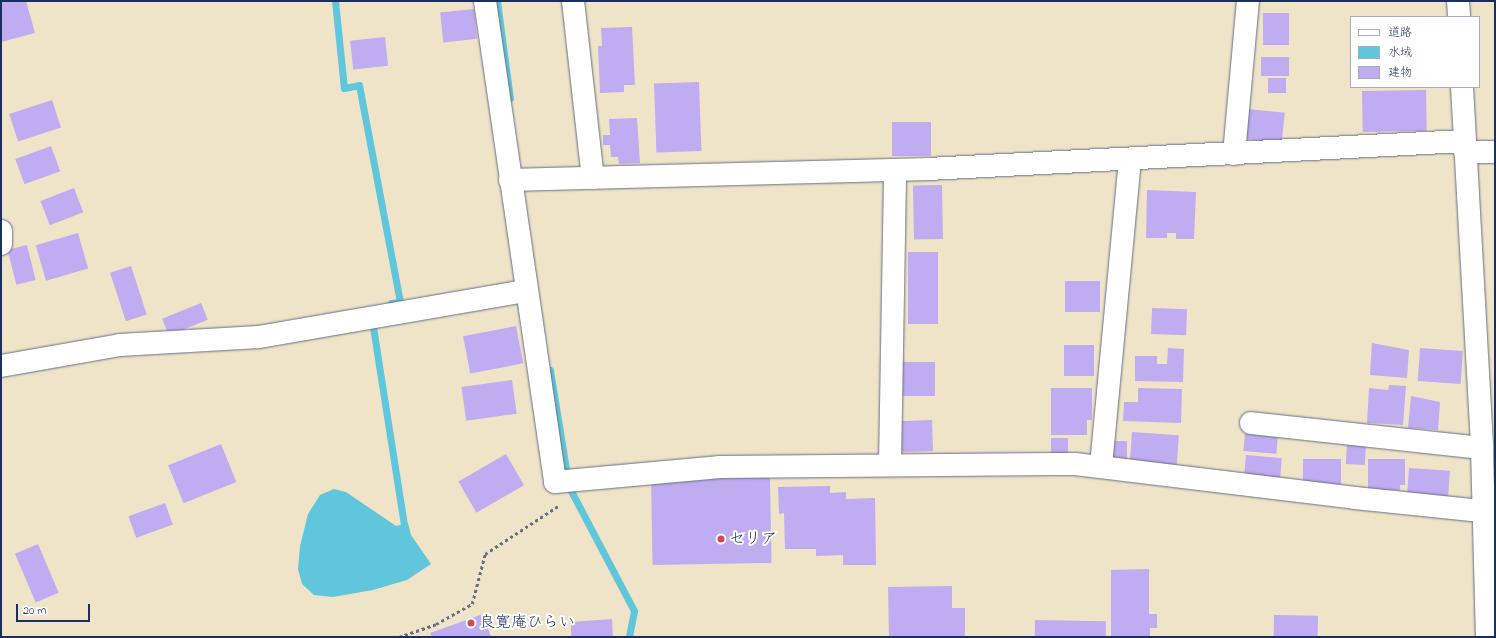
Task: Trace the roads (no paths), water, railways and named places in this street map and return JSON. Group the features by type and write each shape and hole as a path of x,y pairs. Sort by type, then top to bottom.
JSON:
{"street":[{"path":"485,1 517,180 525,291 563,482 720,467 890,464 1101,466 1295,492 1491,509"},
{"path":"573,1 593,178"},
{"path":"1234,154 1248,1"},
{"path":"1458,1 1459,16"},
{"path":"1462,88 1464,146 1482,448 1491,509 1487,637"},
{"path":"517,180 895,170 1234,154 1464,146 1495,152"},
{"path":"1101,466 1130,160"},
{"path":"890,464 895,170"},
{"path":"1,231 1,244"},
{"path":"1,366 120,345 258,337 525,291"},
{"path":"1251,423 1482,448"}],"water":[{"path":"334,489 346,492 396,526 408,523 411,535 431,564 407,580 373,590 333,597 314,595 302,584 298,569 300,546 308,514 320,495"}],"waterway":[{"path":"335,1 344,88 359,85 400,302 391,303"},
{"path":"497,1 510,98"},
{"path":"373,327 404,526 401,532"},
{"path":"550,370 569,487 634,611 629,637"},
{"path":"1493,466 1495,498"}],"place":[{"name":"セリア","path":"721,539"},
{"name":"良寛庵ひらい","path":"471,623"}]}
